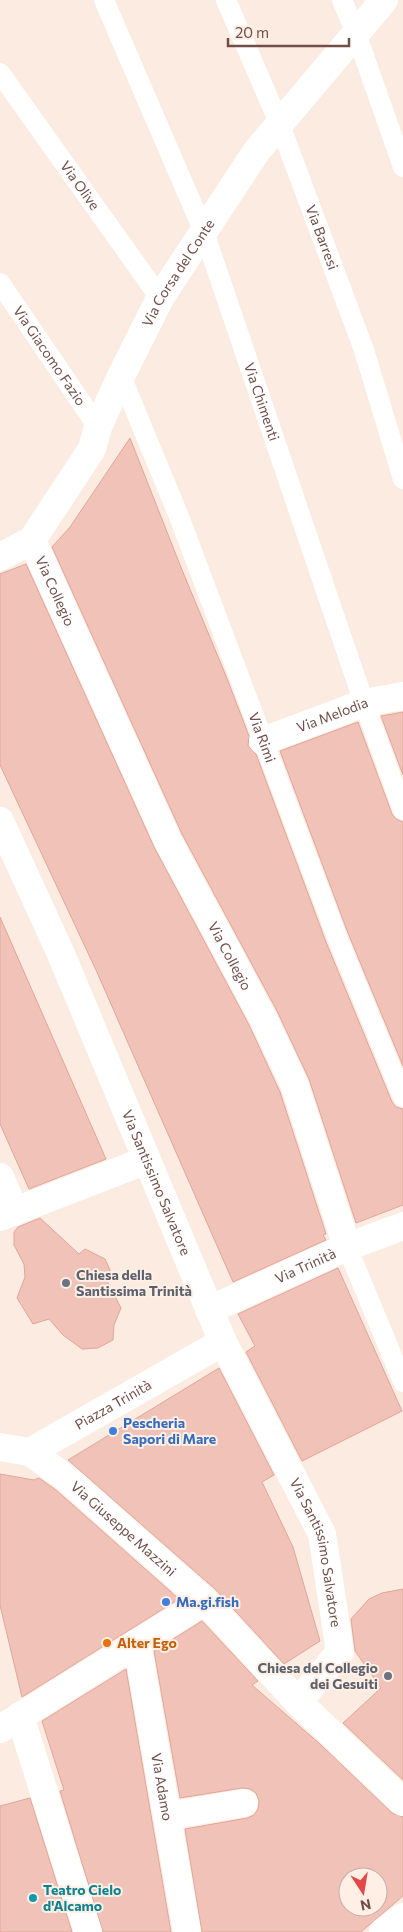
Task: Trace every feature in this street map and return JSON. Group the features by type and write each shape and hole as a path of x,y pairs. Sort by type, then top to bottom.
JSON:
{"street":[{"name":"Via Corsa del Conte","path":"0,557 32,540 92,449 98,427 160,298 256,152 384,0"},
{"name":"Via Collegio","path":"32,540 168,842 263,1018 295,1086 347,1247"},
{"name":"Via Melodia","path":"263,741 364,704 403,696"},
{"name":"Via Santissimo Salvatore","path":"0,821 60,954 223,1342 322,1534 340,1652 298,1702"},
{"path":"0,1177 7,1214 147,1160"},
{"name":"Via Trinità","path":"209,1310 347,1247 403,1226"},
{"name":"Piazza Trinità","path":"30,1452 223,1342"},
{"path":"0,1447 30,1452"},
{"name":"Via Giuseppe Mazzini","path":"30,1452 66,1478 205,1601 298,1702 403,1802"},
{"path":"88,1932 10,1722 205,1601"},
{"name":"Via Adamo","path":"137,1643 187,1932"},
{"path":"167,1816 244,1803"}],"lane":[{"name":"Via Chimenti","path":"104,0 204,232 364,704 403,810"},
{"name":"Via Barresi","path":"226,0 280,125 364,350 403,479"},
{"path":"342,0 356,33 403,167"},
{"name":"Via Olive","path":"0,73 160,298"},
{"name":"Via Giacomo Fazio","path":"0,283 98,427"},
{"name":"Via Rimi","path":"121,376 180,519 337,937 403,1097"},
{"name":"Via Collegio","path":"347,1247 403,1382"}],"building":[{"path":"130,438 226,676 249,736 248,746 256,754 326,942 392,1102 396,1107 403,1109 403,1205 356,1223 309,1079 277,1011 182,834 52,547 70,527"},
{"path":"26,564 154,847 249,1025 280,1092 326,1234 323,1235 326,1240 233,1282 96,970 0,765 0,574"},
{"path":"403,712 403,775 381,716"},
{"path":"358,722 392,814 396,819 403,822 403,1066 348,933 280,751"},
{"path":"0,917 106,1159 29,1189 0,1124"},
{"name":"Chiesa della Santissima Trinità","path":"40,1218 79,1254 85,1249 105,1259 110,1270 107,1281 121,1308 114,1325 113,1340 98,1348 82,1349 63,1335 49,1319 33,1324 17,1298 25,1277 24,1264 14,1245 14,1232 18,1227"},
{"path":"338,1268 402,1411 302,1461 246,1352 255,1346 238,1314"},
{"path":"219,1368 274,1475 262,1482 293,1547 320,1641 284,1664 215,1589 68,1460"},
{"path":"0,1474 34,1480 39,1478 56,1490 179,1599 22,1697 0,1605"},
{"name":"Chiesa del Collegio dei Gesuiti","path":"403,1589 403,1780 343,1723 381,1688 355,1651 351,1619 369,1599 382,1593"},
{"path":"202,1621 258,1681 252,1685 320,1744 392,1813 403,1817 403,1896 388,1909 388,1867 338,1867 338,1917 378,1917 361,1932 202,1932 185,1829 247,1818 254,1815 258,1809 259,1801 256,1793 250,1789 242,1788 180,1798 154,1651"},
{"path":"126,1669 171,1932 103,1932 60,1791 64,1790 42,1721"},
{"name":"Teatro Cielo d'Alcamo","path":"30,1798 72,1932 0,1932 0,1806"}],"place":[{"name":"Chiesa della Santissima Trinità","path":"66,1283"},
{"name":"Pescheria Sapori di Mare","path":"113,1431"},
{"name":"Ma.gi.fish","path":"166,1602"},
{"name":"Alter Ego","path":"107,1643"},
{"name":"Chiesa del Collegio dei Gesuiti","path":"388,1676"},
{"name":"Teatro Cielo d'Alcamo","path":"33,1898"}]}
